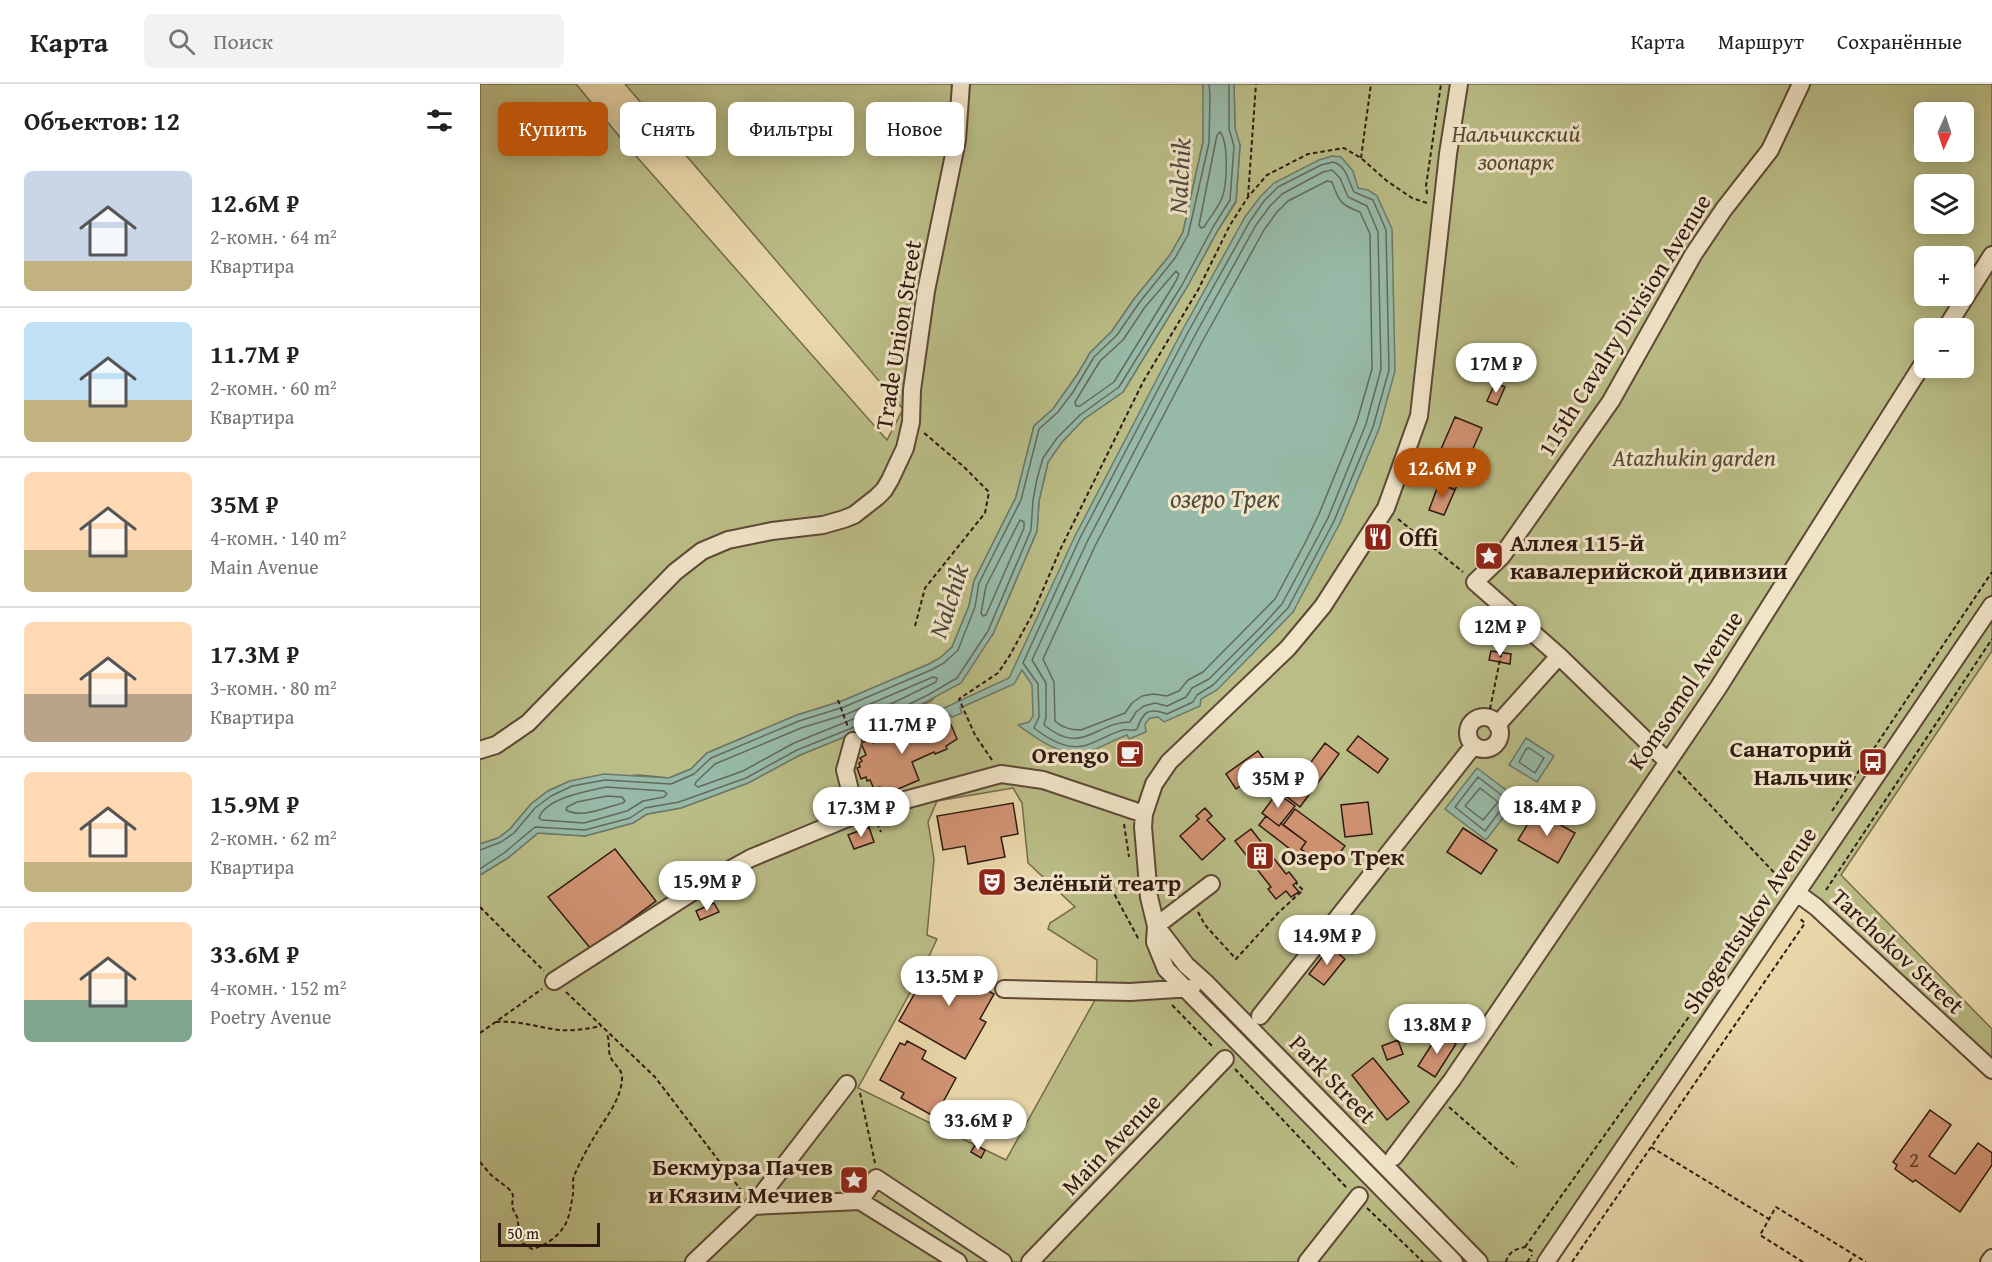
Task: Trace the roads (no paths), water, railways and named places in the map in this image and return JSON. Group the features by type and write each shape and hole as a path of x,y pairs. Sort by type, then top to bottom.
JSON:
{"street":[{"name":"Trade Union Street","path":"480,750 496,745 528,723 675,572 702,551 728,540 772,531 823,525 844,519 862,509 884,490 905,448 911,422 912,390 926,291 957,140 961,84"},
{"name":"Park Street","path":"1454,1262 1166,969 1151,933 1144,846 1144,814 1154,783 1169,762 1288,648 1323,606 1386,508 1419,416 1448,154 1459,84"},
{"name":"115th Cavalry Division Avenue","path":"1559,656 1475,582 1502,556 1611,401 1693,255 1724,209 1770,150 1801,84"},
{"path":"1952,318 1992,255"},
{"name":"Komsomol Avenue","path":"1394,1157 1438,1098 1718,688 1914,378"},
{"name":"Shogentsukov Avenue","path":"1539,1256 1791,888 1992,605"},
{"path":"1493,721 1559,656 1667,761"},
{"path":"1480,717 1493,721 1499,735 1494,745 1484,748 1474,745 1468,737 1469,727 1480,717"},
{"path":"853,741 845,770 856,814"},
{"path":"1260,1016 1474,745"},
{"path":"554,981 711,880 751,858 872,808 1000,774 1042,780 1144,814"},
{"path":"1151,933 1211,884"},
{"name":"Tarchokov Street","path":"1791,888 1816,907 1992,1070"},
{"name":"Park Street","path":"1151,933 1208,984 1479,1262"},
{"path":"1004,989 1130,992 1185,989 1208,984"},
{"name":"Main Avenue","path":"1030,1262 1225,1059"},
{"path":"694,1262 753,1206 847,1084"},
{"path":"860,1201 876,1178 1003,1262"},
{"path":"1307,1262 1358,1197"},
{"path":"753,1206 860,1201 958,1262"},
{"path":"1989,1262 1992,1258"}],"water":[{"name":"озеро Трек","path":"1203,84 1234,84 1235,128 1240,145 1236,201 1123,392 1084,419 1062,442 1048,462 1039,501 1037,531 993,634 961,683 920,705 926,710 931,708 940,710 1009,678 1075,536 1182,331 1245,217 1274,183 1319,160 1332,156 1341,157 1353,171 1358,188 1368,190 1377,196 1392,229 1395,371 1379,429 1340,523 1293,612 1217,690 1201,699 1200,706 1164,722 1158,717 1150,718 1145,724 1146,732 1129,739 1127,735 1087,752 1078,753 1059,750 1033,736 1018,725 1029,722 1033,716 1032,685 1022,670 1014,684 960,708 962,713 952,717 933,715 917,706 800,755 748,783 681,808 647,814 633,823 585,836 538,833 508,858 480,875 480,844 498,838 510,829 531,804 548,791 570,781 604,774 669,778 691,769 707,753 797,715 842,701 929,664 952,647 969,606 974,581 1016,497 1034,426 1053,409 1090,353 1112,331 1134,299 1170,255 1183,232 1203,142"},
{"path":"1526,738 1554,756 1537,782 1509,765"},
{"path":"1477,768 1518,799 1486,840 1445,809"}],"place":[{"name":"Offi","path":"1378,537"},
{"name":"Аллея 115-й кавалерийской дивизии","path":"1489,556"},
{"name":"Orengo","path":"1130,754"},
{"name":"Санаторий Нальчик","path":"1873,762"},
{"name":"Озеро Трек","path":"1260,856"},
{"name":"Зелёный театр","path":"992,882"},
{"name":"Бекмурза Пачев и Кязим Мечиев","path":"854,1180"}],"park label":[{"name":"Нальчикский зоопарк","path":"1516,147"},
{"name":"Atazhukin garden","path":"1694,457"}],"water label":[{"name":"Nalchik","path":"1179,176"},
{"name":"Nalchik","path":"948,601"}]}
